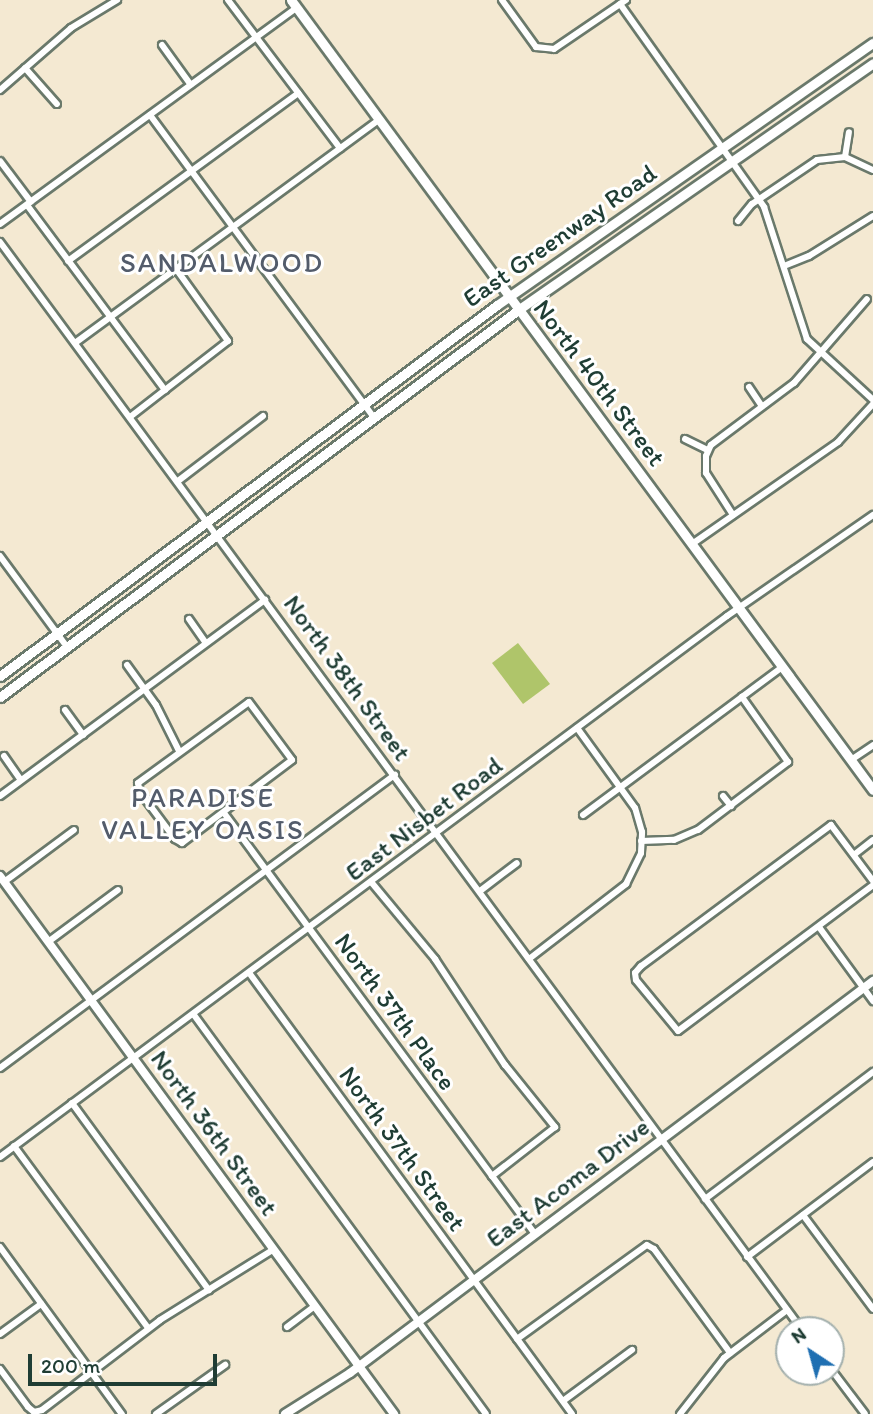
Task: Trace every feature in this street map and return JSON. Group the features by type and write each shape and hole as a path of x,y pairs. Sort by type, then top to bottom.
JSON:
{"main road":[{"name":"North 40th Street","path":"294,4 873,790"},
{"name":"East Greenway Road","path":"0,676 509,297 873,43"},
{"name":"East Greenway Road","path":"0,697 518,310 873,63"},
{"path":"808,88 818,102"},
{"path":"276,470 286,484"}],"street":[{"path":"0,89 71,28 117,0"},
{"path":"228,0 340,148"},
{"path":"502,0 536,47 554,49 623,2 759,199 770,219 807,340 873,402 838,442 692,544"},
{"path":"0,224 257,37 294,4"},
{"path":"162,45 191,85"},
{"path":"25,68 57,104"},
{"path":"68,261 298,93"},
{"path":"150,115 374,418"},
{"path":"75,343 379,120"},
{"path":"845,157 849,132"},
{"path":"738,221 759,199 817,160 845,157 873,170"},
{"path":"0,161 68,261 165,390"},
{"path":"784,266 808,256 873,216"},
{"name":"North 38th Street","path":"0,242 662,1138"},
{"path":"130,417 228,341 176,269"},
{"path":"733,515 709,480 705,464 708,450 720,435 794,383 867,299"},
{"path":"749,387 762,406"},
{"path":"178,481 263,416"},
{"path":"685,439 708,450"},
{"name":"East Nisbet Road","path":"0,1157 250,974 739,608 873,515"},
{"path":"0,556 67,647"},
{"path":"0,796 265,600"},
{"path":"189,619 206,643"},
{"path":"127,665 144,689 179,751"},
{"path":"583,816 782,667"},
{"path":"641,841 674,840 685,836 788,762 742,697"},
{"path":"249,702 292,760 182,843 175,839 139,792 138,783 179,751 249,702"},
{"path":"65,710 83,735"},
{"path":"529,959 626,884 641,853 639,819 622,787 578,728"},
{"path":"851,760 873,745"},
{"path":"4,756 21,780"},
{"path":"0,1068 395,775"},
{"path":"723,796 730,806"},
{"name":"North 37th Place","path":"224,813 535,1234"},
{"path":"831,825 855,854 873,883 819,927 678,1031 644,991 635,973 831,825"},
{"path":"2,879 74,830"},
{"path":"855,854 873,840"},
{"path":"480,891 517,863"},
{"name":"North 36th Street","path":"2,879 394,1414"},
{"path":"372,883 427,949 505,1065 555,1127 492,1175"},
{"path":"48,942 118,890"},
{"path":"582,906 589,914"},
{"path":"819,927 873,1001"},
{"name":"North 37th Street","path":"250,974 572,1414"},
{"name":"East Acoma Drive","path":"285,1414 359,1366 873,981"},
{"path":"194,1015 486,1414"},
{"path":"705,1199 873,1072"},
{"path":"72,1103 209,1290"},
{"path":"662,1138 792,1316"},
{"path":"14,1146 148,1328"},
{"path":"747,1256 873,1162"},
{"path":"803,1215 873,1309"},
{"path":"517,1339 647,1245 654,1249 730,1353"},
{"path":"0,1247 122,1414"},
{"path":"0,1369 34,1412 41,1410 148,1328 274,1249"},
{"path":"0,1334 41,1304"},
{"path":"287,1327 315,1306"},
{"path":"680,1414 713,1369 787,1310"},
{"path":"563,1401 632,1350"},
{"path":"156,1414 225,1365"},
{"path":"844,1386 865,1414"}],"green space":[{"path":"518,643 550,684 523,704 492,663"}],"district":[{"name":"SANDALWOOD","path":"222,262"},
{"name":"PARADISE VALLEY OASIS","path":"203,813"}]}
